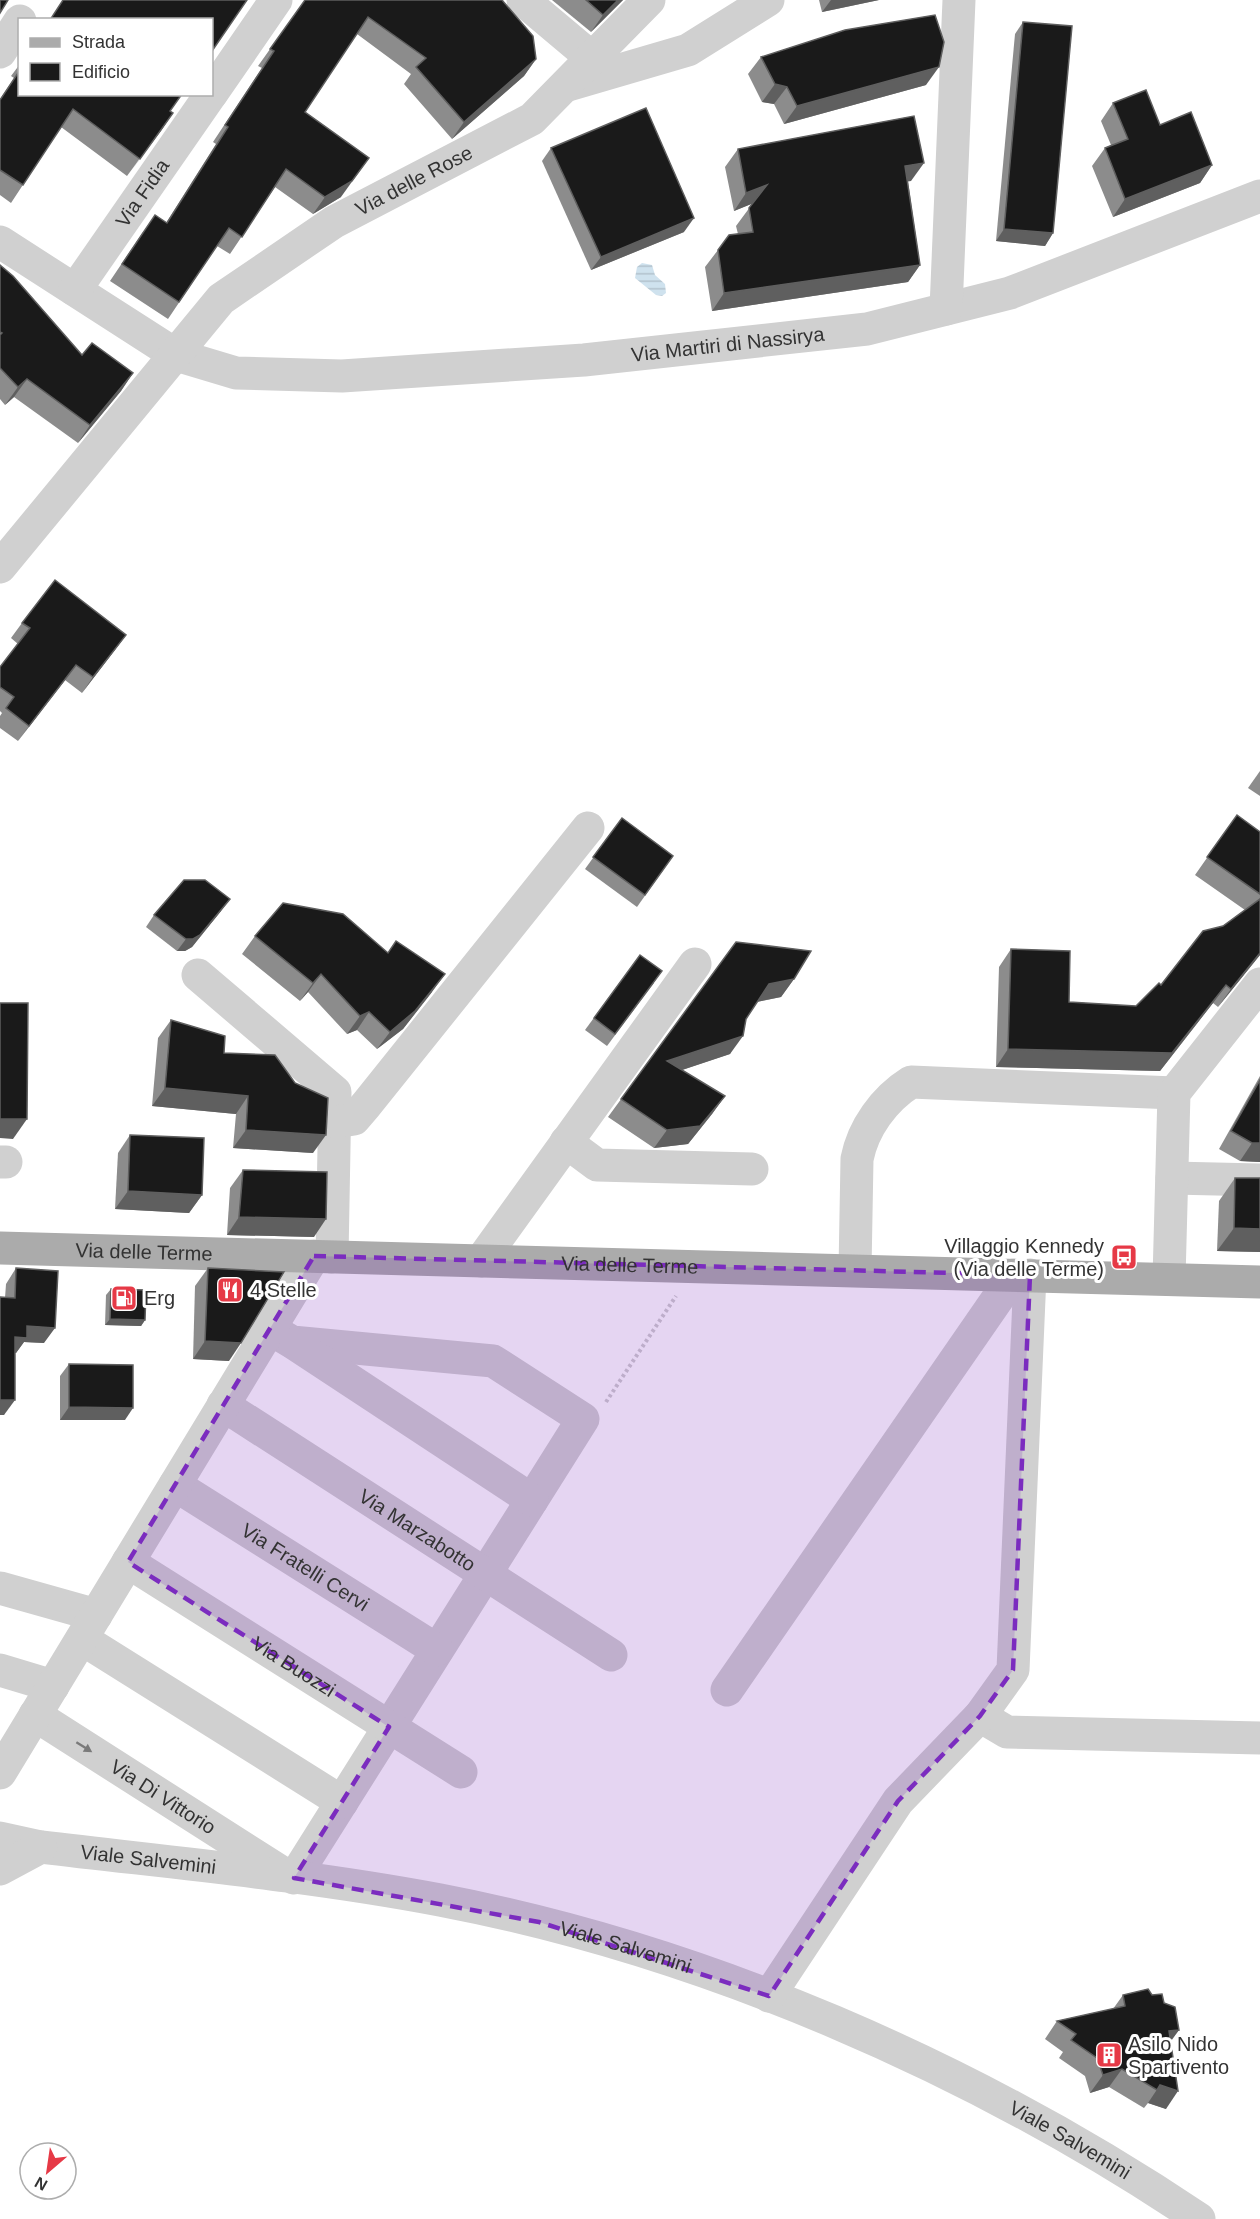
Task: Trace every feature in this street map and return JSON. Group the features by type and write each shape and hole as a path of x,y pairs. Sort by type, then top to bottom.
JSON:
{"main road":[{"name":"Via delle Terme","path":"0,1248 1260,1282"}],"street":[{"path":"21,18 33,0"},
{"name":"Via Fidia","path":"213,91 276,0"},
{"path":"523,0 592,58"},
{"name":"Via delle Rose","path":"0,567 221,299 334,222 532,119 649,0"},
{"path":"563,87 688,50 768,0"},
{"path":"946,309 959,0"},
{"path":"0,52 18,23"},
{"name":"Via Fidia","path":"75,290 210,96"},
{"name":"Via Martiri di Nassirya","path":"0,242 176,354 236,373 353,375 660,353 867,329 1010,293 1260,196"},
{"path":"335,1122 354,1119 588,828"},
{"path":"481,1261 695,964"},
{"path":"3,1761 35,1716 223,1405 281,1335 323,1256 335,1122 335,1092 198,975"},
{"path":"1169,1279 1174,1093 1260,984"},
{"path":"855,1270 857,1159 860,1142 870,1123 897,1090 911,1082 1174,1093"},
{"path":"566,1142 597,1165 752,1169"},
{"path":"1172,1178 1260,1180"},
{"path":"727,1690 1022,1275"},
{"path":"769,1996 898,1801 980,1716 1013,1670 1022,1275"},
{"path":"281,1335 492,1362 583,1419 342,1802 292,1877"},
{"path":"281,1335 532,1500"},
{"name":"Via Marzabotto","path":"223,1405 611,1655"},
{"name":"Via Fratelli Cervi","path":"175,1485 437,1650"},
{"name":"Via Buozzi","path":"128,1563 461,1772"},
{"path":"0,1588 89,1627 342,1802"},
{"path":"0,1671 53,1686"},
{"name":"Via Di Vittorio","path":"35,1716 292,1877"},
{"path":"980,1716 1007,1732 1260,1738"},
{"name":"Viale Salvemini","path":"0,1838 41,1847 292,1877 439,1900 539,1922 644,1953 769,1996 943,2070 1060,2131 1199,2219"},
{"path":"0,1869 41,1847"}],"path":[{"path":"583,1419 599,1414 696,1266"}],"highlighted area":[{"path":"314,1256 1030,1275 1013,1670 980,1716 898,1801 769,1996 539,1922 294,1878 389,1727 128,1562"}],"water":[{"path":"642,263 652,265 655,275 665,284 666,293 662,296 656,295 635,278 637,267"}],"building":[{"path":"0,0 8,0 0,13"},
{"path":"63,0 247,0 213,50 213,18 51,18"},
{"path":"305,0 502,0 533,36 536,59 464,122 416,67 426,58 368,17 305,112 369,158 352,181 325,197 286,169 242,237 229,228 179,302 122,264 155,215 167,223 228,127 225,125 274,51 270,49"},
{"path":"586,0 618,0 603,15"},
{"path":"935,15 944,42 939,67 797,106 787,87 775,84 761,57 845,30"},
{"path":"1023,22 1072,26 1053,233 1004,229"},
{"path":"18,73 18,96 181,96 170,111 173,113 140,159 73,109 23,185 0,170 0,100"},
{"path":"1146,90 1160,125 1191,112 1212,165 1125,199 1105,148 1128,139 1113,103"},
{"path":"646,108 694,218 601,257 551,148"},
{"path":"914,116 924,163 905,166 920,265 724,293 718,250 729,235 753,232 749,208 767,185 746,193 738,149"},
{"path":"0,265 13,276 82,355 92,343 133,373 90,425 27,379 18,387 0,368 0,335 2,333 0,332"},
{"path":"55,580 126,635 93,677 76,665 29,726 6,708 14,697 0,687 0,667 30,628 22,623"},
{"path":"1237,815 1260,832 1260,894 1207,857"},
{"path":"622,818 673,856 645,895 593,857"},
{"path":"184,880 205,880 230,899 200,935 193,939 186,939 154,915"},
{"path":"1260,899 1260,953 1231,989 1226,985 1172,1053 1008,1049 1011,949 1070,951 1069,1002 1136,1006 1159,983 1161,985 1203,931 1223,926"},
{"path":"283,903 343,914 388,953 396,941 445,974 415,1011 390,1032 369,1012 360,1016 321,974 313,983 255,936"},
{"path":"736,942 811,951 794,979 769,984 746,1019 743,1036 667,1061 725,1096 700,1126 667,1130 621,1099"},
{"path":"640,955 662,971 615,1034 594,1018"},
{"path":"0,1003 28,1003 27,1119 0,1119"},
{"path":"171,1020 225,1036 224,1053 275,1055 295,1083 328,1098 326,1135 246,1130 248,1096 165,1088"},
{"path":"1260,1080 1260,1143 1252,1143 1231,1131"},
{"path":"130,1135 204,1138 202,1195 128,1191"},
{"path":"243,1170 327,1172 326,1219 239,1217"},
{"path":"1235,1178 1260,1178 1260,1229 1234,1228"},
{"path":"16,1268 58,1271 55,1328 27,1326 27,1338 15,1337 15,1400 0,1400 0,1297 15,1298"},
{"path":"208,1268 284,1272 241,1343 205,1341"},
{"path":"111,1289 146,1290 145,1320 110,1319"},
{"path":"69,1364 133,1365 133,1408 69,1407"},
{"name":"Asilo Nido Spartivento","path":"1148,1989 1152,1995 1162,1994 1164,2003 1175,2007 1179,2030 1169,2031 1178,2091 1160,2085 1157,2090 1122,2069 1103,2075 1097,2058 1071,2040 1076,2034 1057,2021 1125,2006 1123,1995"}],"place":[{"name":"Villaggio Kennedy (Via delle Terme)","path":"1124,1257"},
{"name":"4 Stelle","path":"230,1290"},
{"name":"Erg","path":"124,1298"},
{"name":"Asilo Nido Spartivento","path":"1109,2055"}]}
